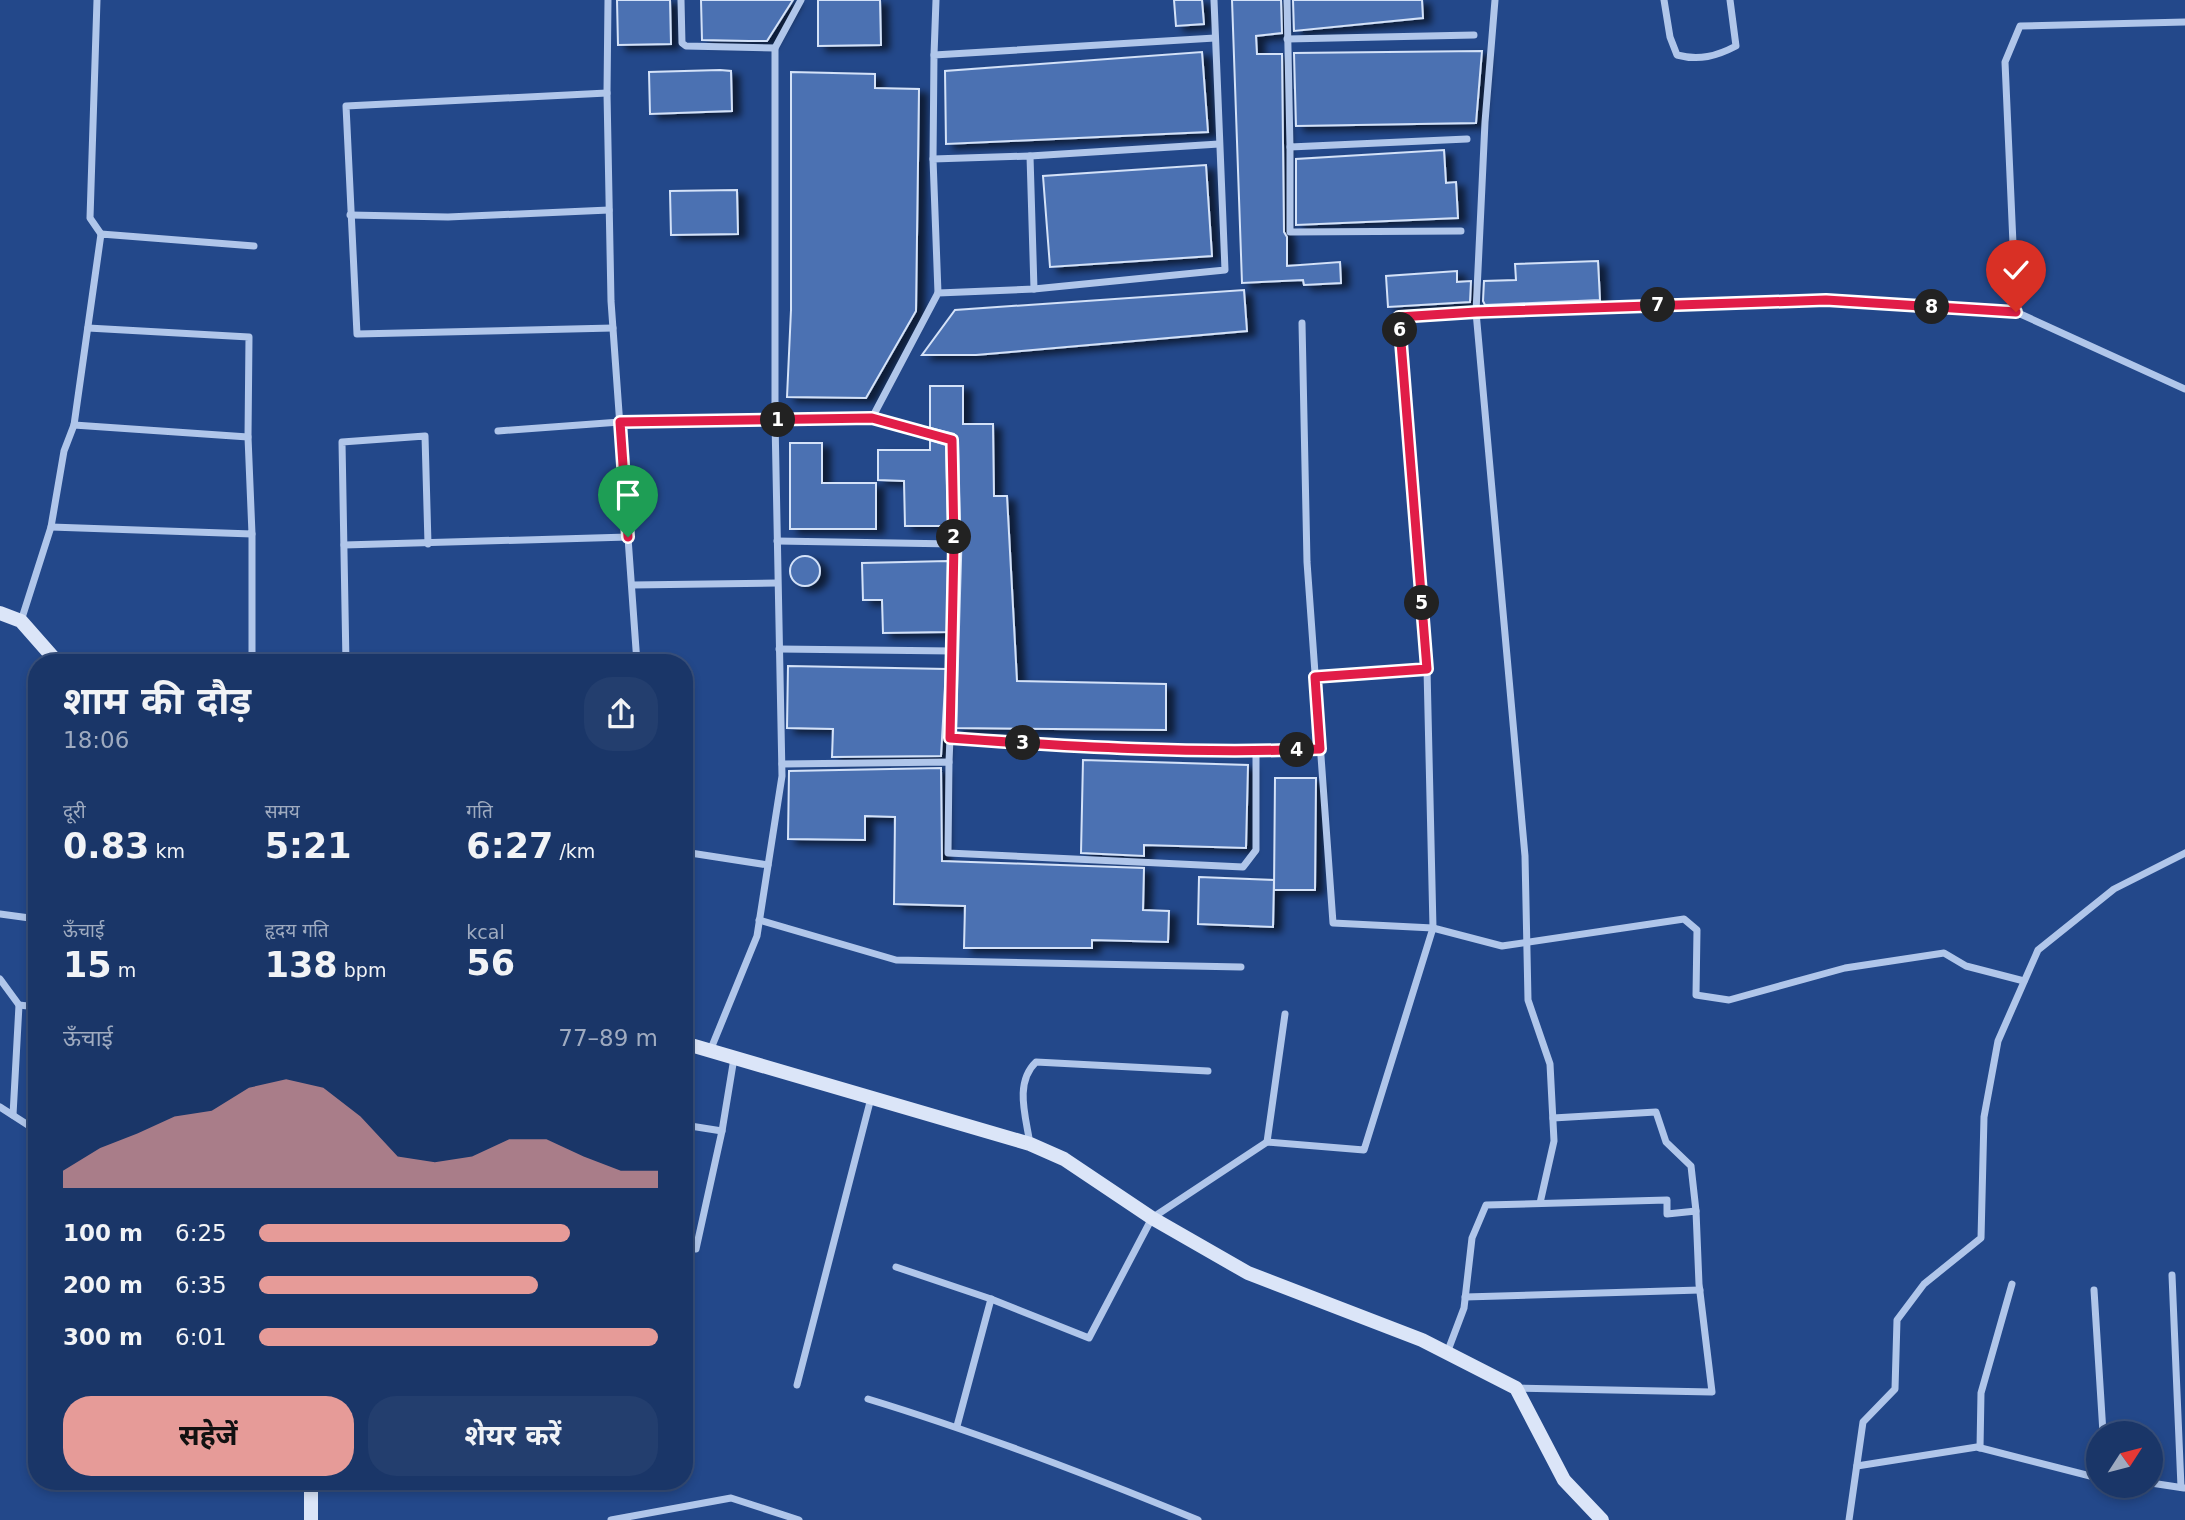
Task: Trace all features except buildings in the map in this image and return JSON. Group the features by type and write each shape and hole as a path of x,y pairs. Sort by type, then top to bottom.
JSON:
{"street":[{"path":"21,621 51,527 64,451 74,425 101,234 90,218 97,0"},
{"path":"608,0 607,93 613,328 636,654"},
{"path":"681,0 682,44 775,48"},
{"path":"710,1051 757,936 782,775 775,420 775,48 801,0"},
{"path":"872,418 938,293 933,159 936,0"},
{"path":"938,293 1034,289 1225,270 1214,0"},
{"path":"1287,0 1290,232 1461,231"},
{"path":"1495,0 1485,122 1476,312 1525,856 1528,1000 1550,1064 1554,1141 1540,1203"},
{"path":"1664,0 1670,37 1677,55 1686,58 1716,57 1736,46 1730,0"},
{"path":"2016,312 2005,62 2020,26 2185,22"},
{"path":"1287,39 1474,35"},
{"path":"934,55 1215,38"},
{"path":"607,93 346,106 357,334 613,328"},
{"path":"1290,147 1467,139"},
{"path":"933,159 1219,144"},
{"path":"1030,156 1034,289"},
{"path":"350,215 448,217 609,210"},
{"path":"101,234 254,246"},
{"path":"896,1267 990,1299 1089,1338 1152,1218 1267,1142 1364,1150 1433,928 1427,669 1399,317 1826,300 2016,312 2185,390"},
{"path":"1302,323 1307,562 1333,923 1433,928 1502,946 1684,919 1697,930 1696,995 1729,1000 1845,968 1944,953 1966,966 2025,981"},
{"path":"88,328 249,337 252,652"},
{"path":"498,431 620,422 872,418 952,440 953,651 948,853 1243,867 1256,849 1256,751"},
{"path":"74,425 248,437"},
{"path":"346,654 342,442 425,436 428,544"},
{"path":"51,527 252,534"},
{"path":"344,545 628,537"},
{"path":"777,541 954,544"},
{"path":"632,585 777,583"},
{"path":"0,613 21,621 50,654"},
{"path":"779,649 953,651"},
{"path":"1315,677 1427,669"},
{"path":"950,738 1056,745 1256,751 1320,749"},
{"path":"782,764 949,762"},
{"path":"693,853 768,865"},
{"path":"1849,1520 1863,1422 1895,1389 1896,1320 1924,1284 1981,1238 1984,1117 1998,1041 2038,950 2114,889 2185,853"},
{"path":"0,914 28,918"},
{"path":"759,920 896,960 1241,967"},
{"path":"0,979 19,1005 13,1115"},
{"path":"19,1005 28,1006"},
{"path":"1267,1142 1285,1014"},
{"path":"693,1046 1030,1144 1064,1159 1152,1218 1248,1273 1422,1340 1516,1388 1712,1392 1700,1290 1691,1166 1666,1142 1656,1112 1553,1118"},
{"path":"693,1249 696,1249 722,1131 734,1058"},
{"path":"1030,1144 1022,1086 1028,1069 1036,1062 1208,1070"},
{"path":"797,1385 870,1098"},
{"path":"0,1107 28,1125"},
{"path":"693,1126 722,1131"},
{"path":"1447,1353 1464,1308 1472,1238 1486,1205 1667,1200 1667,1214 1696,1211"},
{"path":"2163,1485 2183,1488 2172,1275"},
{"path":"1980,1448 1981,1393 2012,1284"},
{"path":"1465,1297 1700,1290"},
{"path":"2094,1290 2102,1421"},
{"path":"957,1426 990,1299"},
{"path":"1516,1388 1564,1480 1602,1520"},
{"path":"868,1399 957,1426 1074,1469 1198,1520"},
{"path":"1857,1466 1980,1448 2086,1475"},
{"path":"311,1490 311,1520"},
{"path":"611,1520 731,1498 799,1520"}],"route":[{"path":"628,537 620,422 872,418 952,440 954,544 950,738 1056,745 1256,751 1320,749 1315,677 1427,669 1399,317 1826,300 2016,312"}]}
